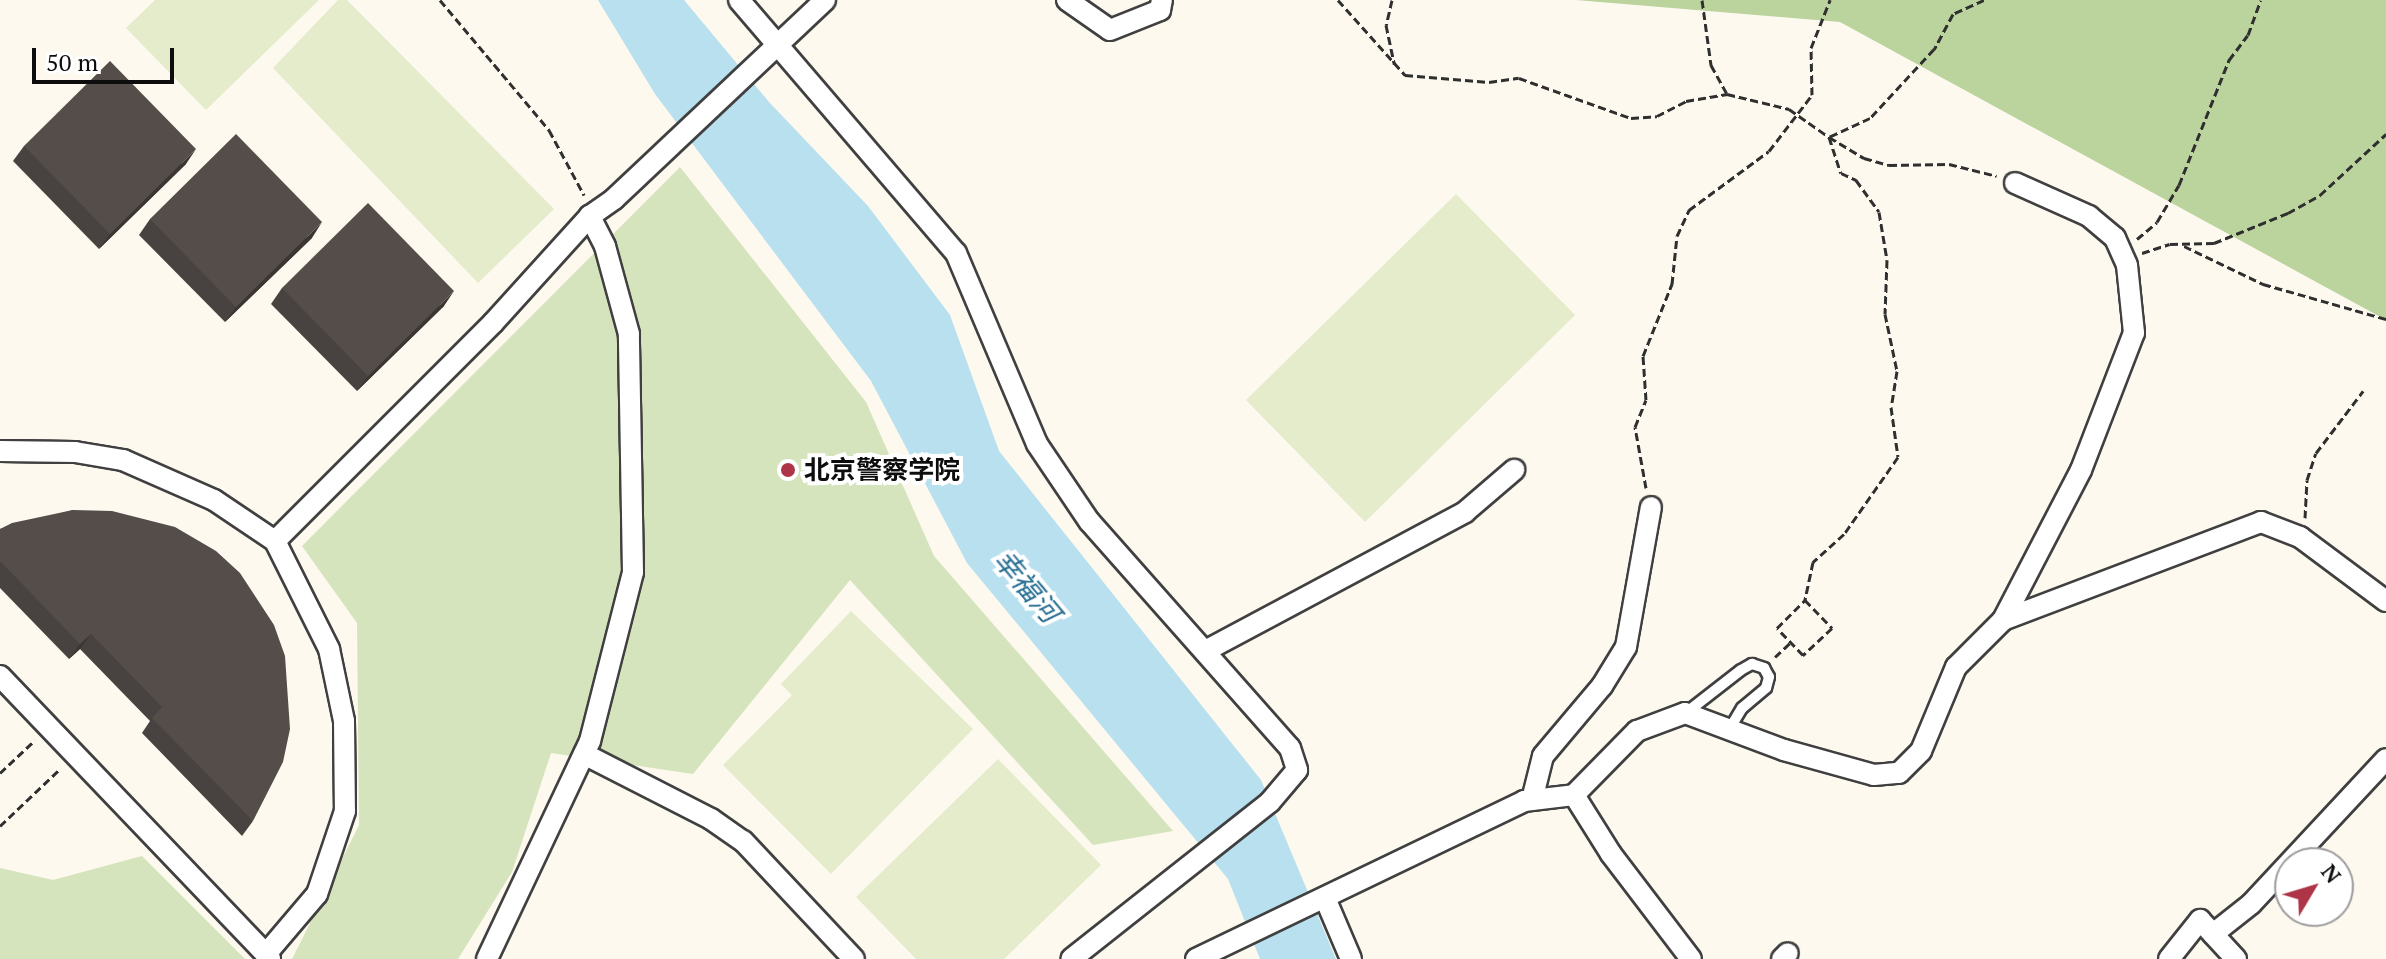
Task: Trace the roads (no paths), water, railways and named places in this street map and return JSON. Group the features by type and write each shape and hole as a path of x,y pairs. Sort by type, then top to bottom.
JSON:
{"street":[{"path":"739,0 956,253 1037,444 1089,521 1290,748 1297,770 1270,802 1071,959"},
{"path":"275,541 493,323 590,216 667,151 825,0"},
{"path":"1067,0 1110,30 1160,10 1162,0"},
{"path":"1196,959 1532,800 1574,795 1637,731 1685,713 1784,750 1874,775 1899,773 1921,751 1956,667 2003,620 2081,470 2116,390 2134,333 2123,256 2115,238 2089,216 2015,183"},
{"path":"487,959 584,754 633,572 634,433 629,334 605,246 590,216"},
{"path":"0,451 75,452 123,460 214,500 275,541 329,649 344,721 345,811 317,894 268,957 0,676"},
{"path":"1205,651 1465,512 1514,470"},
{"path":"1532,800 1543,756 1602,686 1626,647 1651,507"},
{"path":"2003,620 2261,522 2300,537 2386,601"},
{"path":"584,754 711,819 743,841 854,959"},
{"path":"2213,934 2251,904 2386,759"},
{"path":"1574,795 1611,854 1691,959"},
{"path":"1322,900 1351,959"},
{"path":"2169,959 2200,920 2236,959"}],"lane":[{"path":"1685,713 1741,670 1752,664 1764,668 1769,677 1766,688 1742,708 1730,728"}],"water":[{"name":"幸福河","path":"598,0 684,0 769,102 868,206 950,315 999,451 1261,780 1336,959 1260,959 1228,879 967,563 871,381 655,94"}],"place":[{"name":"北京警察学院","path":"788,470"}]}
